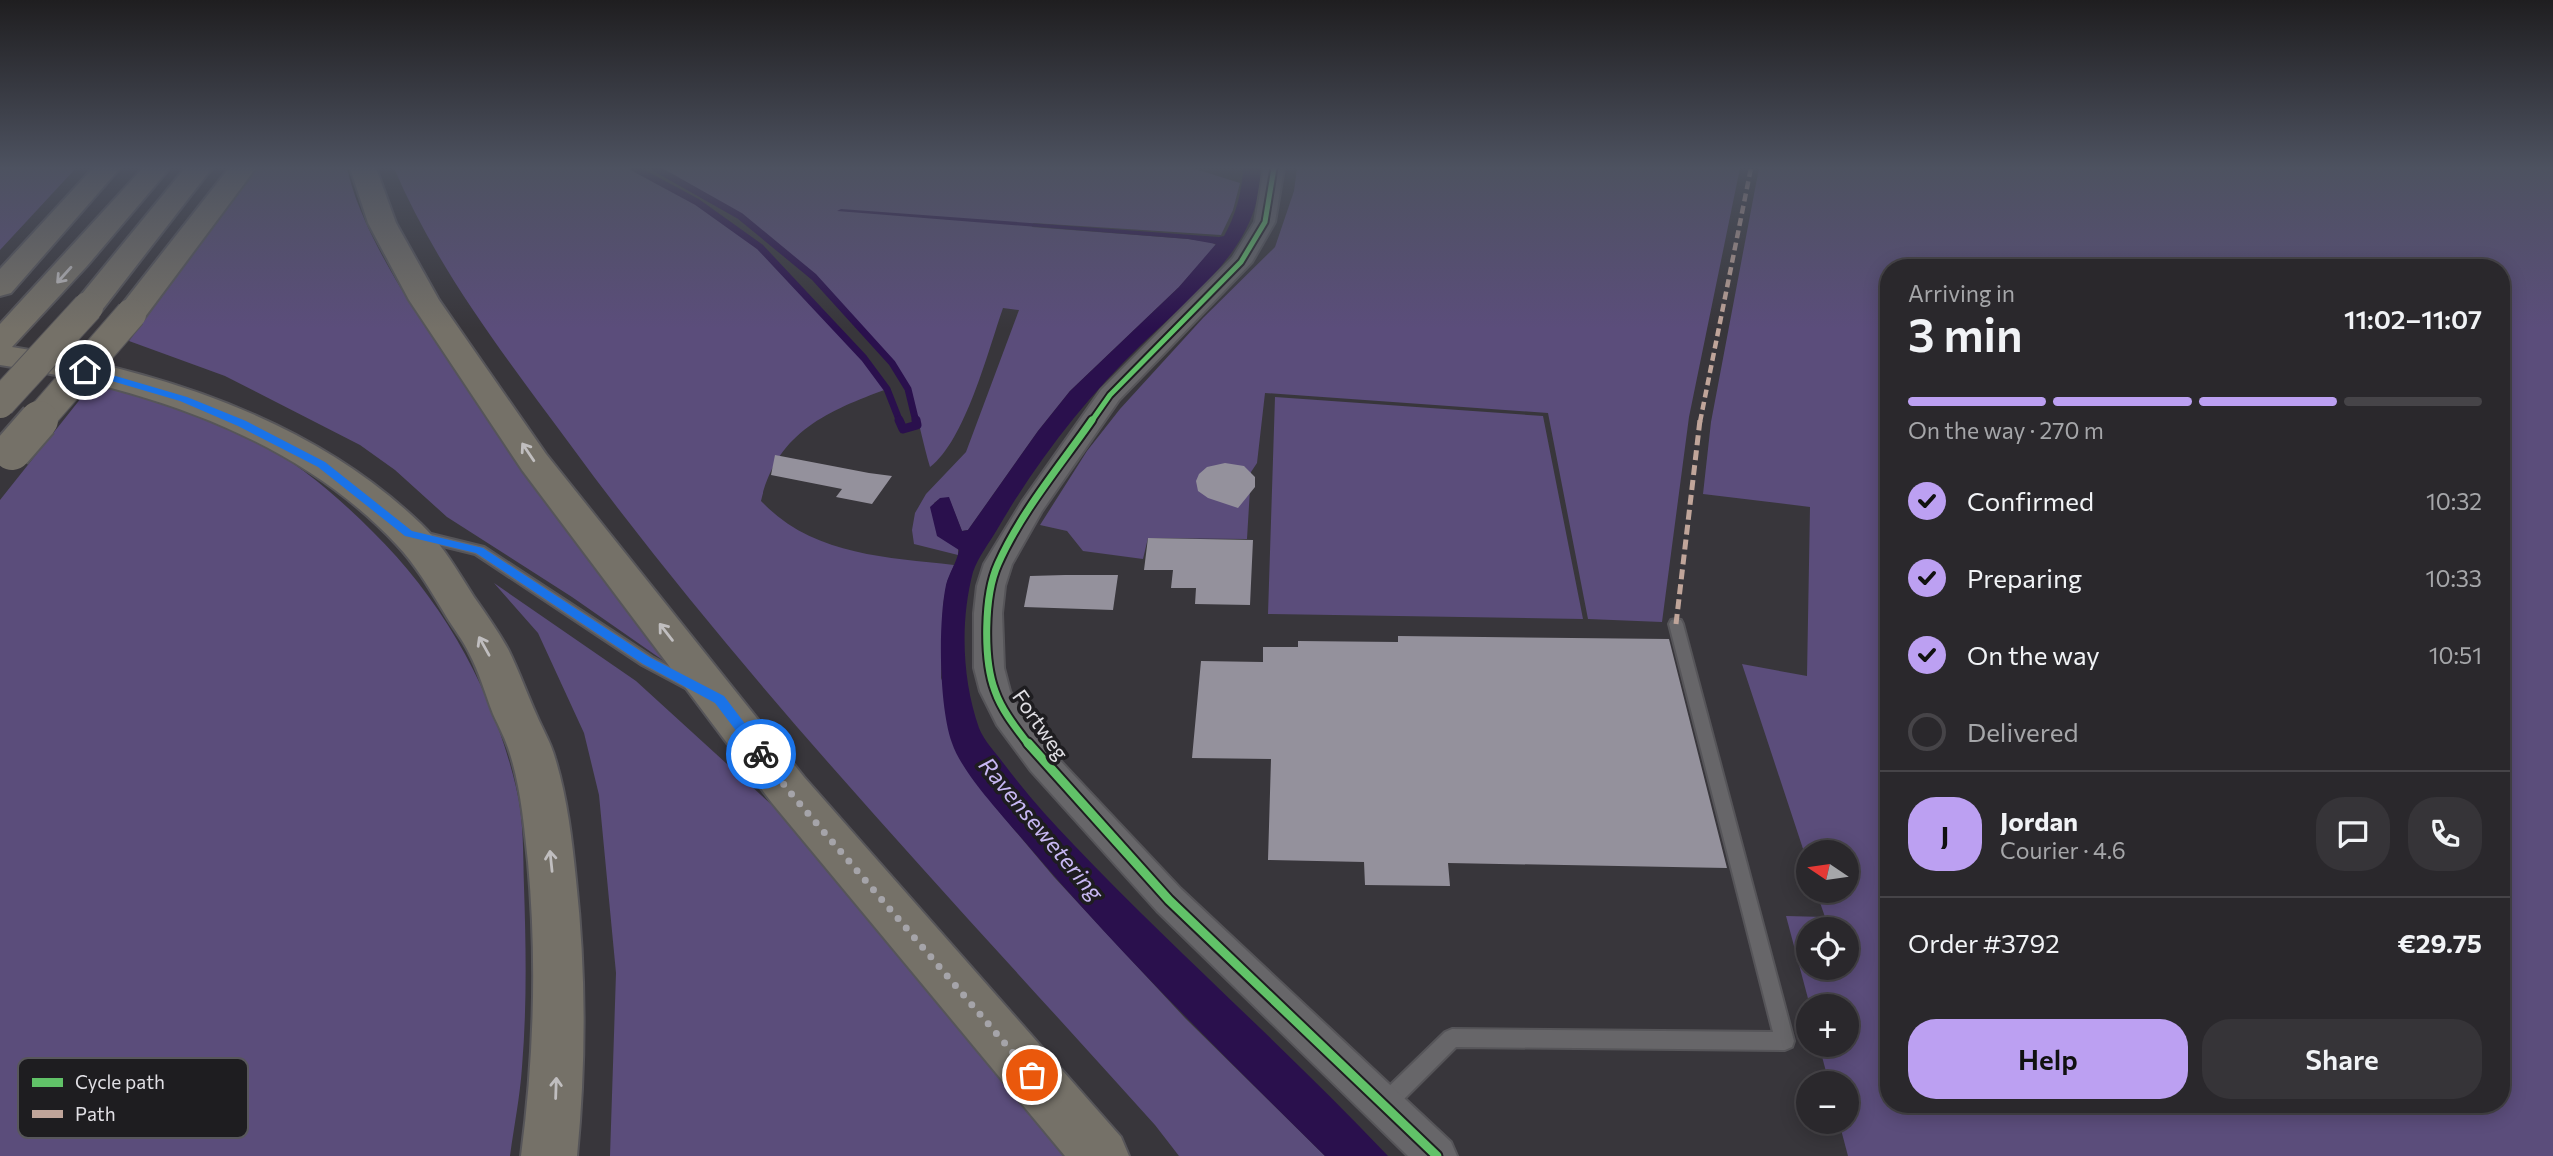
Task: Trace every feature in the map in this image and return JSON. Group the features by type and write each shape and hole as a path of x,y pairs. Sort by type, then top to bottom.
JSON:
{"highway":[{"path":"0,287 58,222"},
{"path":"0,342 110,222"},
{"path":"0,402 88,307 156,222"},
{"path":"6,457 131,314 202,222"},
{"path":"382,222 424,300 534,462 788,790 1101,1156"},
{"path":"0,355 65,365 125,381 183,399 242,424 321,465 409,534 443,579 487,649 533,756 548,829 559,944 556,1098 549,1156"}],"street":[{"name":"Fortweg","path":"1265,222 1241,262 1110,394 1031,508 998,564 991,586 988,613 989,668 995,691 1008,717 1042,762 1168,900 1437,1156"}],"lane":[{"path":"409,534 479,551 647,661 720,700"},
{"path":"1385,1104 1452,1038 1785,1041 1676,624"}],"shaded area":[{"path":"0,222 26,222 0,250"},
{"path":"216,222 366,222 391,272 436,343 674,668 572,597 447,517 395,470 360,445 225,376 129,341"},
{"path":"420,222 725,222 760,247 864,358 887,389 825,416 792,441 768,478 761,501 781,519 826,543 876,555 954,565 947,582 943,605 941,678 996,808 1054,877 1185,1018 1325,1156 1179,1156 1155,1125 853,791 707,620 637,533 520,377 473,310"},
{"path":"748,222 1227,222 1221,235 1033,223 1032,227 1188,239 1216,245 1179,287 1070,391 1038,431 968,530 962,531 950,501 938,500 934,503 958,548 958,555 914,544 912,530 915,513 926,494 966,452 1019,310 1003,308 965,417 943,454 930,467 915,408 900,373 838,301 767,236"},
{"path":"1284,222 1729,222 1689,417 1662,622 1588,619 1548,413 1265,393 1257,463 1251,472 1247,539 1148,538 1143,559 1083,551 1067,531 1040,525 1087,451 1120,409 1203,318 1275,247"},
{"path":"1749,222 2553,222 2553,1156 1848,1156 1842,1134 1859,1134 1859,1071 1826,1071 1822,1057 1859,1057 1859,994 1807,994 1803,980 1859,980 1859,917 1825,917 1820,903 1859,903 1859,840 1800,840 1742,664 1807,676 1810,507 1703,494 1711,422"},
{"path":"93,383 221,424 276,452 342,503 399,559 422,588 462,649 479,682 506,751 519,799 523,849 525,1022 521,1078 510,1156 0,1156 0,500"},
{"path":"1275,397 1543,416 1583,619 1268,614"},
{"path":"494,583 636,681 818,847 1077,1156 610,1156 616,973 599,795 584,733 538,633"},
{"path":"1786,916 1825,917 1796,917 1796,954"}],"water":[{"name":"Ravensewetering","path":"974,222 1016,222 1219,237 1224,236 1231,222 1249,222 1237,245 1220,267 1120,366 1081,409 1029,479 978,561 973,572 966,610 965,650 969,690 973,710 984,738 1047,816 1152,924 1311,1077 1388,1156 1325,1156 1171,1002 1096,923 974,781 952,743 944,708 941,664 943,601 959,550 937,536 930,507 940,498 949,497 962,531 968,530 1038,431 1070,391 1179,287 1216,244 1188,239"}],"building":[{"path":"775,455 892,476 872,504 836,497 842,489 771,475"},
{"path":"1225,463 1244,466 1255,477 1255,487 1238,508 1208,498 1198,491 1196,481 1199,474 1207,467"},
{"path":"1148,538 1253,540 1250,605 1195,604 1196,588 1171,588 1173,570 1144,570"},
{"path":"1118,575 1113,610 1024,607 1030,576"},
{"path":"1398,636 1669,639 1727,868 1448,863 1450,886 1365,885 1364,862 1268,860 1271,759 1192,758 1201,661 1263,662 1263,647 1298,647 1298,641 1398,642"}],"waterway":[{"path":"725,222 760,247 864,358 887,389 900,422"},
{"path":"747,222 814,277 892,363 908,389 916,422"},
{"path":"899,420 903,429 917,425 916,420"}],"marked path":[{"path":"1676,624 1700,419 1740,222"}],"cycle path":[{"path":"1265,222 1241,262 1110,395 1031,508 998,564 991,586 988,613 989,668 995,691 1008,717 1042,762 1169,900 1437,1156"}],"way so far":[{"path":"761,754 788,790 1032,1075"}],"route":[{"path":"85,370 183,399 242,424 321,465 409,534 479,551 647,661 720,700 761,754"}]}
